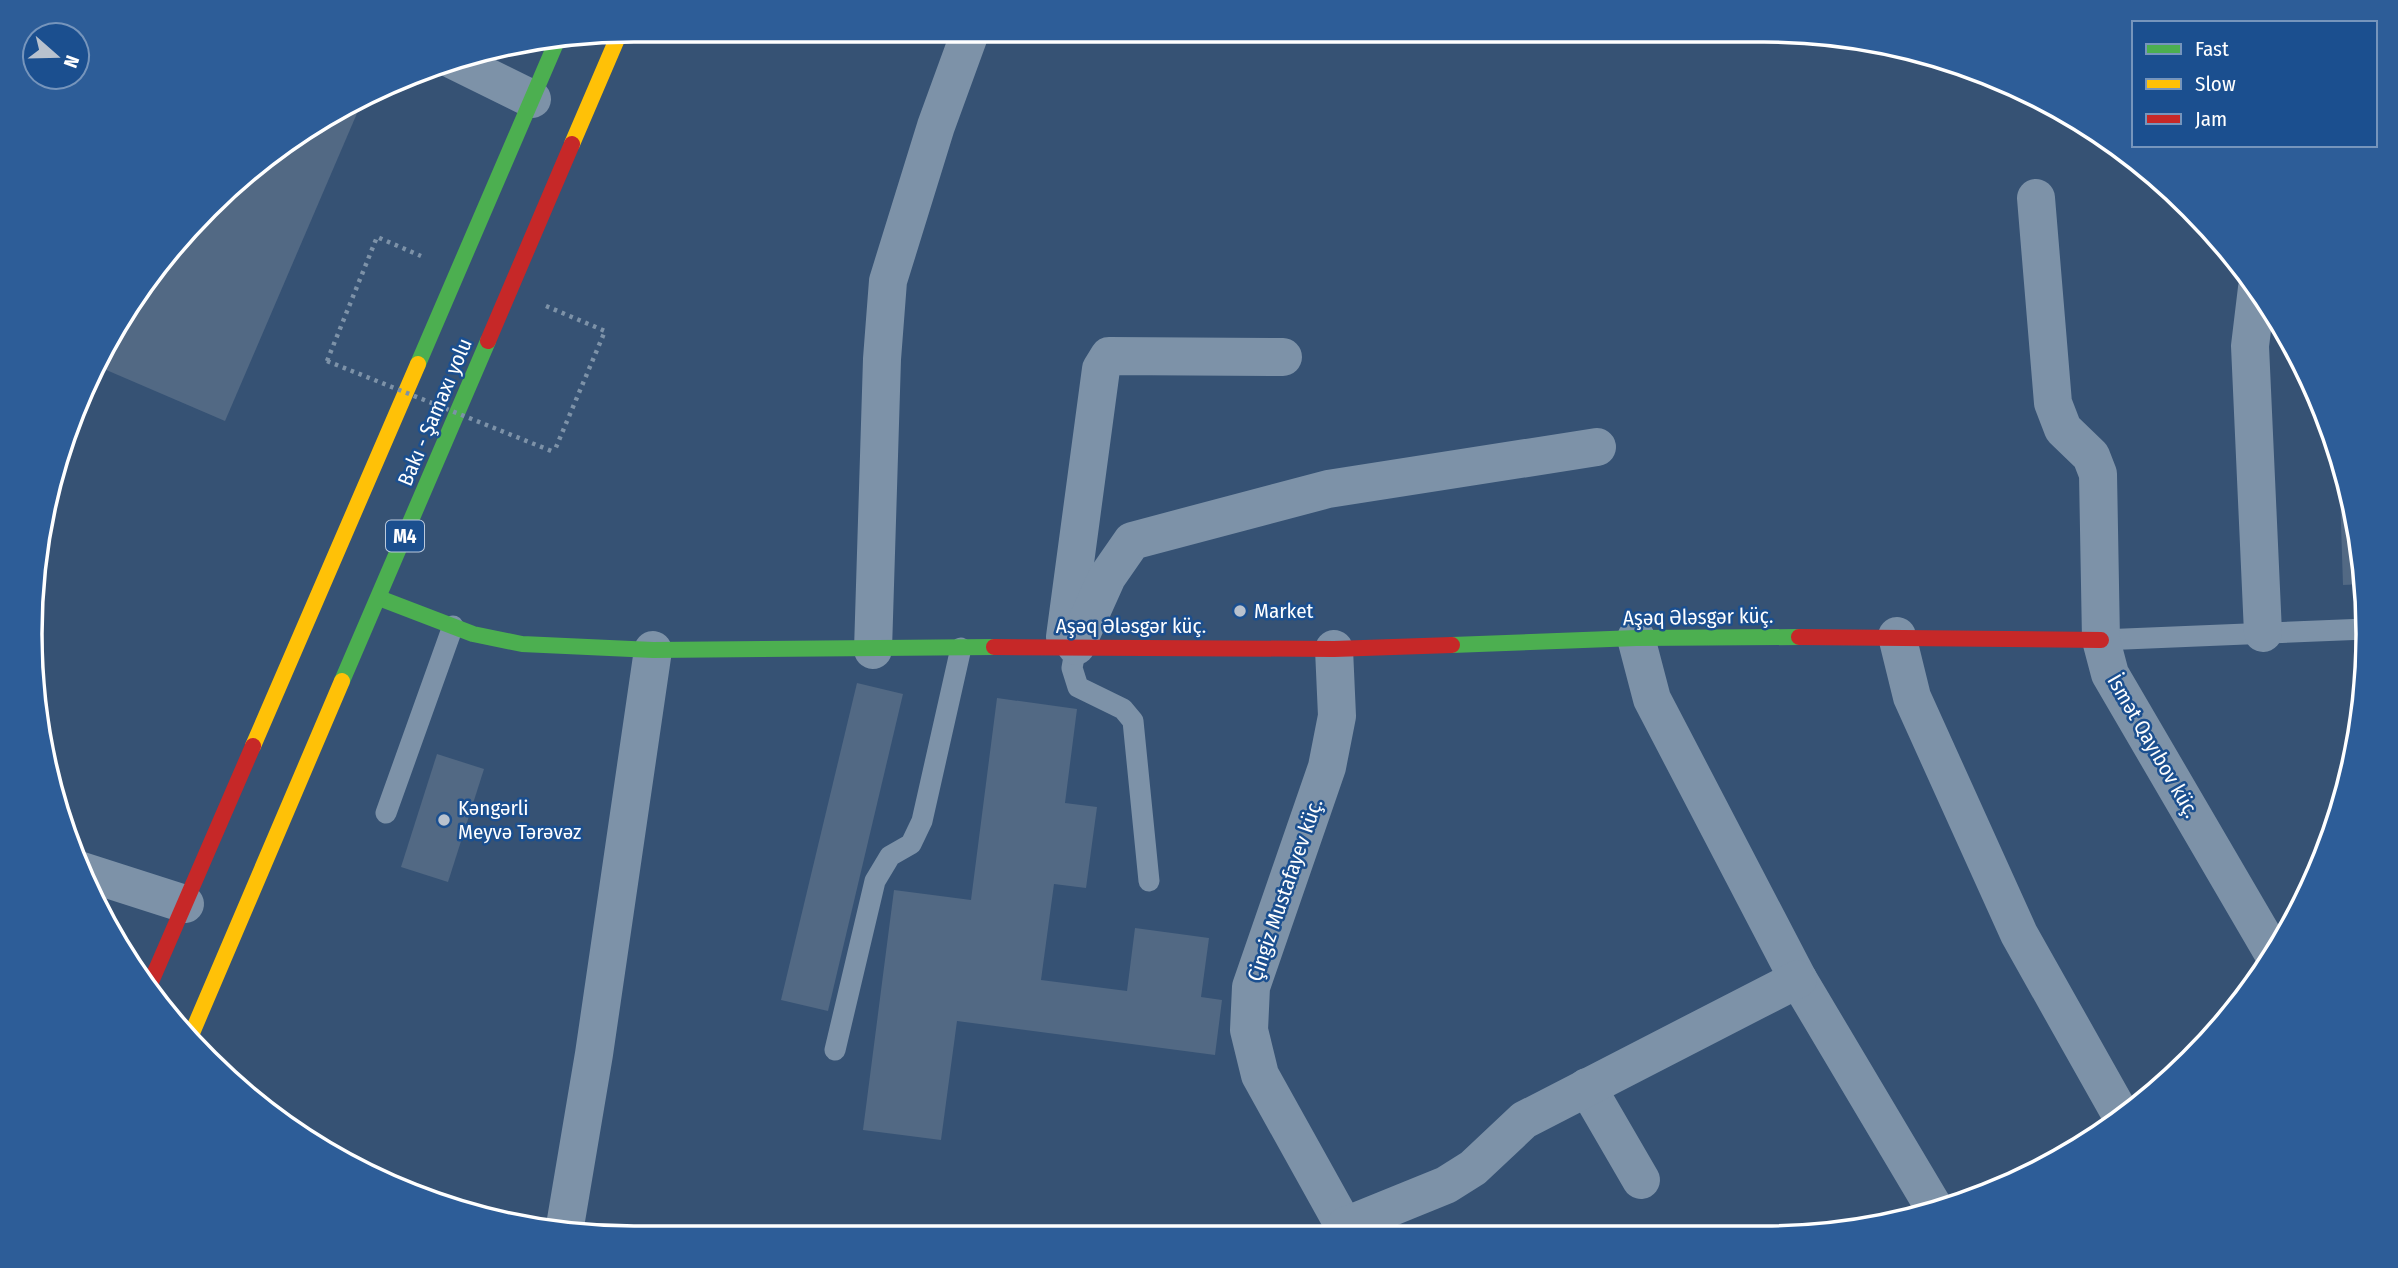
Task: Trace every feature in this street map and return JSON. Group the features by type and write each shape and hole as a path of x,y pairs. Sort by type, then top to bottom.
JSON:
{"main road":[{"name":"Bakı - Şamaxı yolu","path":"194,1030 615,42"},
{"name":"Bakı - Şamaxı yolu","path":"153,978 554,47"},
{"name":"Aşəq Ələsgər küç.","path":"379,598 453,626 522,644 653,650 873,650 1070,646 1334,649 1636,638 1897,636 2101,640"}],"street":[{"path":"873,650 882,359 888,281 936,126 967,42"},
{"path":"466,66 532,99"},
{"name":"İsmət Qayıbov küç.","path":"2036,198 2053,403 2063,429 2091,456 2098,474 2101,640 2110,674 2268,944"},
{"path":"2255,304 2250,346 2263,633"},
{"path":"1070,646 1101,369 1109,356 1283,357"},
{"path":"1070,646 1107,577 1132,541 1328,489 1597,447"},
{"path":"1897,636 1912,697 2019,934 2117,1109"},
{"path":"1636,638 1652,699 1798,979 1931,1202"},
{"name":"Çingiz Mustafayev küç.","path":"1334,649 1338,716 1327,767 1251,988 1248,1030 1260,1075 1345,1226"},
{"path":"566,1222 594,1054 653,650"},
{"path":"93,875 184,904"},
{"path":"1356,1226 1446,1185 1474,1168 1524,1120 1798,979"},
{"path":"1587,1087 1642,1180"}],"lane":[{"path":"386,813 453,626"},
{"path":"2101,640 2356,629"},
{"path":"1070,646 1072,668 1078,687 1123,709 1133,721 1149,881"},
{"path":"835,1050 875,881 890,856 911,844 922,821 961,648"}],"path":[{"path":"377,237 327,361 554,452 605,331 509,290"}],"building":[{"path":"358,110 225,421 104,369 121,338 164,274 215,215 274,164"},
{"path":"2340,499 2354,585 2343,585"},
{"path":"857,683 903,694 828,1011 781,1000"},
{"path":"997,698 1077,709 1065,803 1097,807 1086,888 1054,884 1041,980 1127,991 1135,928 1209,938 1201,997 1222,1000 1215,1055 957,1021 941,1140 863,1130 894,890 971,900"},
{"path":"437,754 484,769 448,882 401,867"}],"traffic: fast":[{"path":"418,364 554,47"},
{"path":"342,681 488,341"},
{"path":"379,598 473,634 522,644 653,650 994,647"},
{"path":"1452,645 1636,638 1799,637"}],"traffic: slow":[{"path":"572,144 616,42"},
{"path":"253,746 418,364"},
{"path":"194,1029 342,681"}],"traffic: jam":[{"path":"488,341 572,144"},
{"path":"1799,637 2101,640"},
{"path":"994,647 1334,649 1452,645"},
{"path":"153,978 253,746"}],"place":[{"name":"Market","path":"1240,611"},
{"name":"Kəngərli Meyvə Tərəvəz","path":"444,820"}]}
